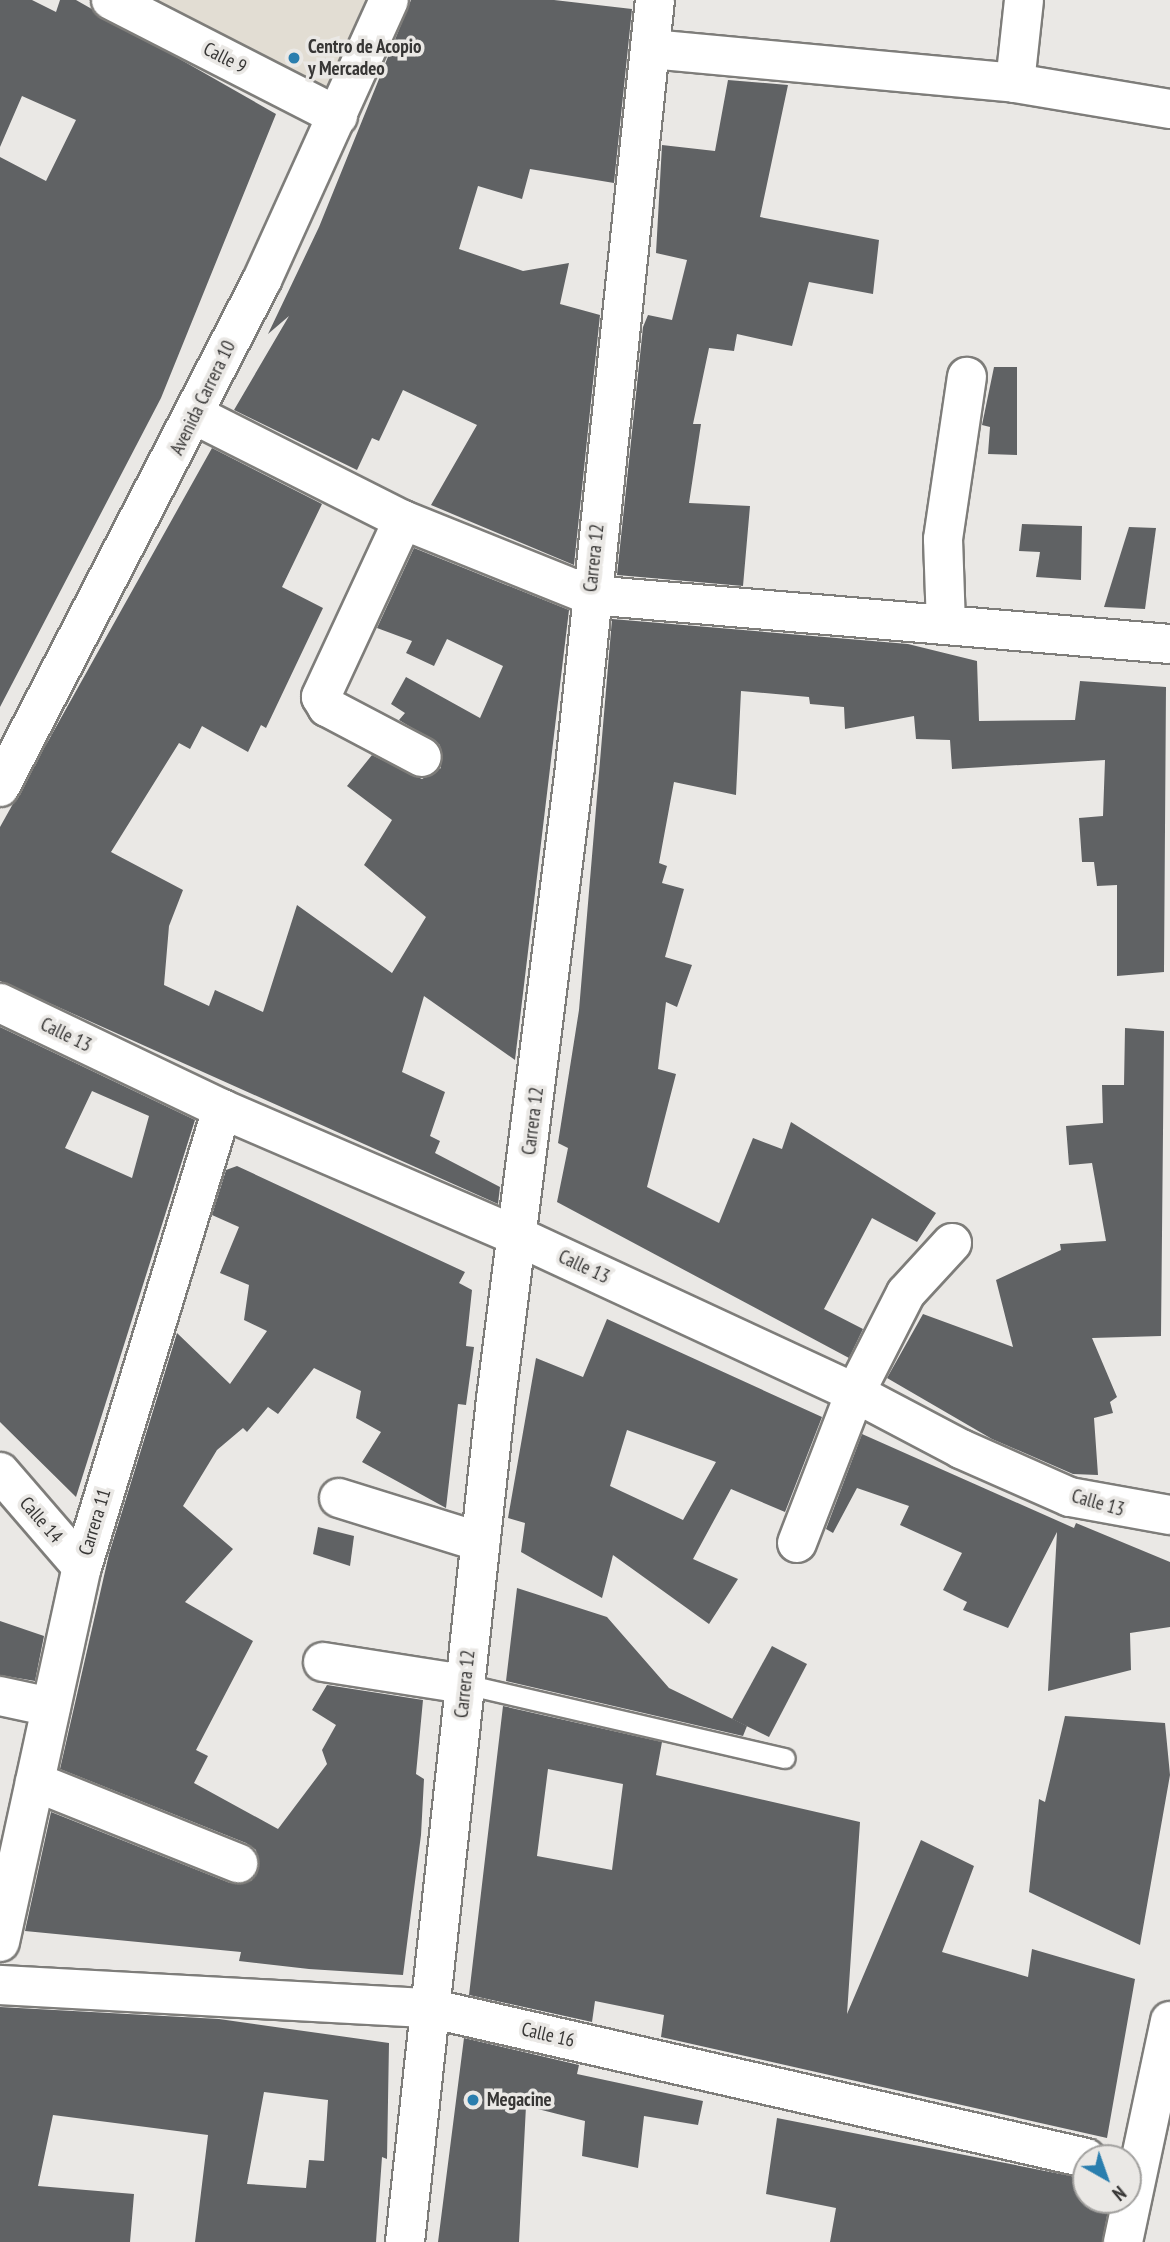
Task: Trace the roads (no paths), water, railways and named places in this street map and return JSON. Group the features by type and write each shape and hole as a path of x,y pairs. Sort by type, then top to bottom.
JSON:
{"street":[{"name":"Calle 9","path":"111,0 338,116"},
{"name":"Avenida Carrera 10","path":"0,787 195,415 338,116 389,0"},
{"name":"Carrera 12","path":"405,2242 464,1684 519,1237 655,0"},
{"path":"1015,83 1024,0"},
{"path":"651,49 1015,83 1170,109"},
{"path":"946,625 943,539 967,377"},
{"path":"195,415 403,520 590,594 1170,644"},
{"path":"403,520 321,697 327,707 422,757"},
{"name":"Calle 13","path":"0,1003 222,1110 519,1237 855,1393 961,1449 1070,1497 1170,1515"},
{"name":"Carrera 11","path":"0,1942 82,1567 222,1110"},
{"path":"797,1543 855,1393 918,1275 952,1243"},
{"name":"Calle 14","path":"0,1472 82,1567"},
{"path":"339,1498 481,1542"},
{"path":"323,1662 464,1684"},
{"path":"0,1696 51,1707"},
{"path":"35,1782 238,1863"},
{"name":"Calle 16","path":"0,1986 429,2008 1072,2155"},
{"path":"1123,2242 1146,2171 1170,2021"}],"lane":[{"path":"464,1684 785,1758"}],"place":[{"name":"Centro de Acopio y Mercadeo","path":"294,58"},
{"name":"Megacine","path":"473,2100"}]}
